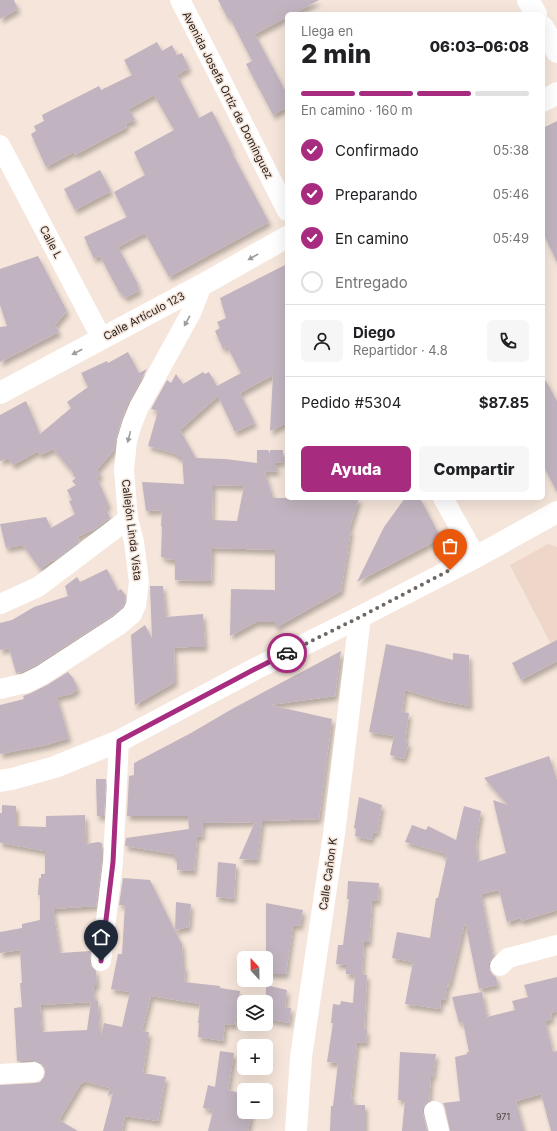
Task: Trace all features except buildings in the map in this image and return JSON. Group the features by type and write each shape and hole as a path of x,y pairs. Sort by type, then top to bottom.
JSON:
{"street":[{"name":"Avenida Josefa Ortíz de Domínguez","path":"180,0 285,208"},
{"path":"528,0 535,12"},
{"path":"545,31 557,52"},
{"path":"545,99 557,93"},
{"name":"Calle L","path":"0,145 102,339"},
{"name":"Calle Artículo 123","path":"0,393 202,285 285,238"},
{"name":"Callejón Linda Vista","path":"0,690 26,683 42,675 119,625 132,614 136,605 139,582 134,542 128,519 124,470 127,441 139,407 191,313 202,285"},
{"path":"444,500 476,557"},
{"path":"0,781 55,767 119,741 255,669 476,557 557,512"},
{"path":"0,604 38,587 128,519"},
{"name":"Calle Cañon K","path":"296,1131 301,1057 334,834 360,617"},
{"path":"101,961 113,862 119,741"},
{"path":"500,966 508,958 557,945"},
{"path":"0,1074 34,1072"},
{"path":"434,1111 439,1131"}],"shaded area":[{"path":"548,544 557,547 557,656 510,565"}],"way so far":[{"path":"287,653 450,570"}],"route":[{"path":"101,961 113,862 119,741 287,653"}]}
